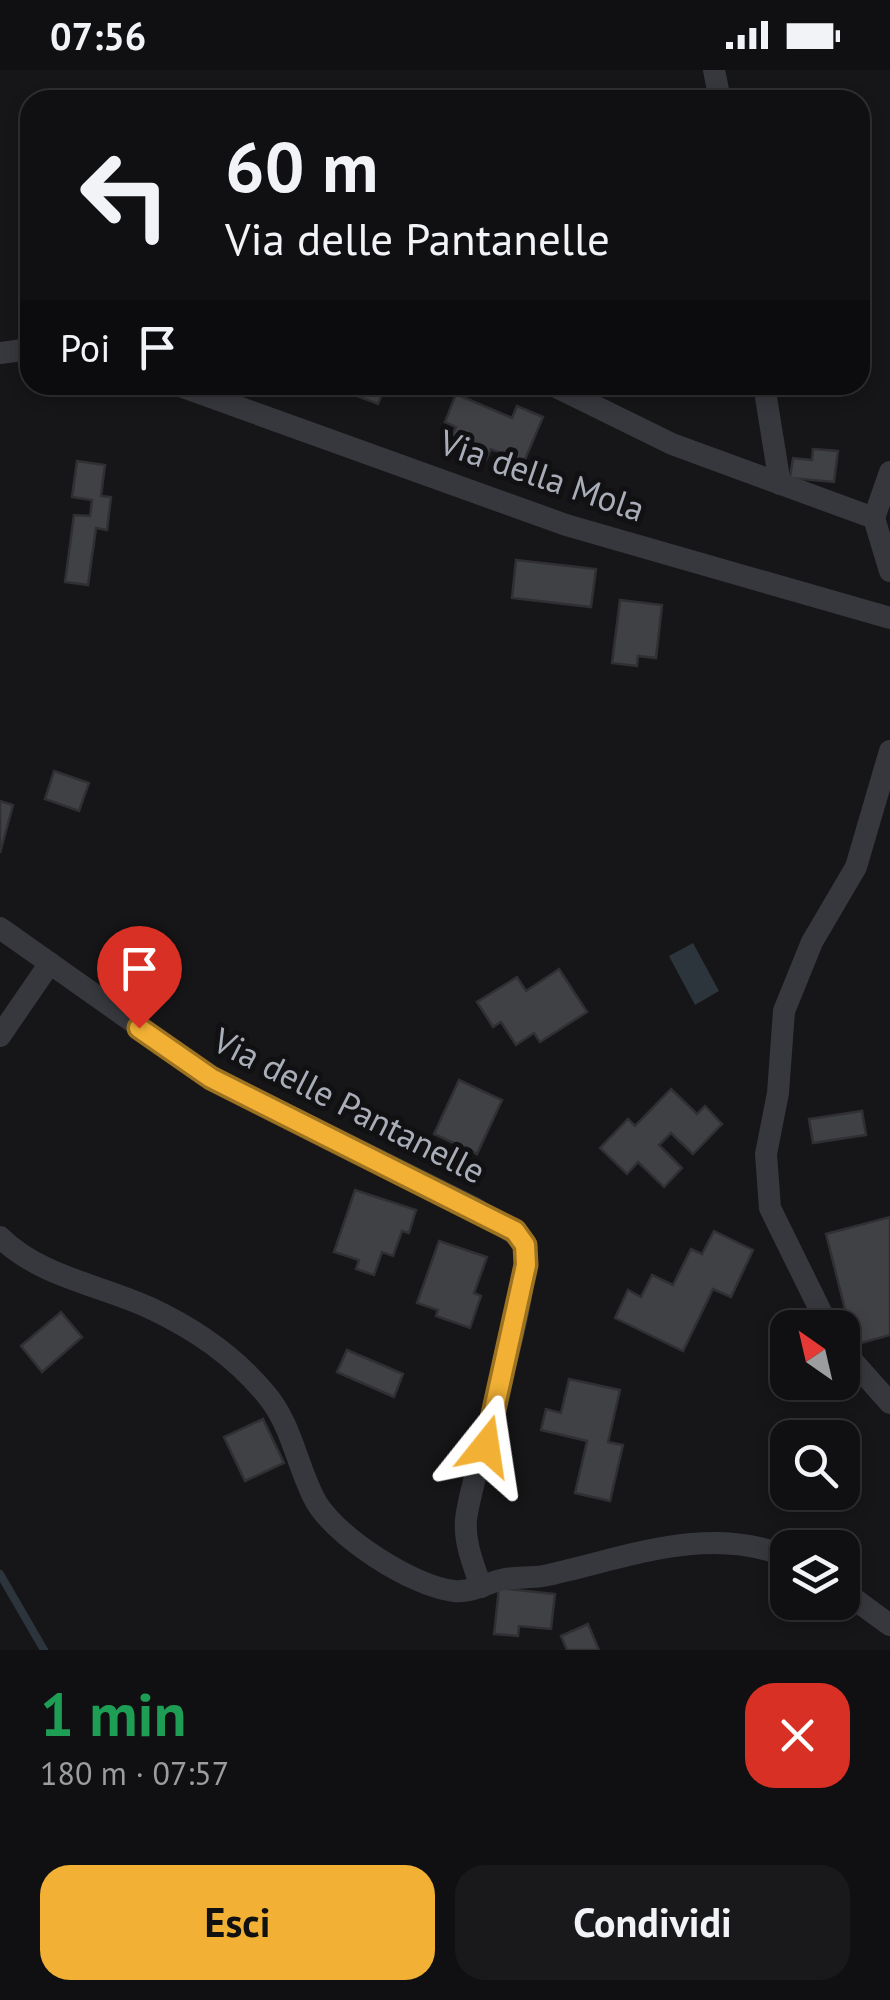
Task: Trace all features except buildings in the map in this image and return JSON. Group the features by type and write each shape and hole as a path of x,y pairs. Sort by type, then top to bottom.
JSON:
{"street":[{"name":"Via della Mola","path":"205,395 566,525 890,618"},
{"path":"572,395 657,438 874,518"},
{"path":"766,395 780,484"},
{"path":"890,472 874,518 890,572"},
{"path":"820,1310 770,1208 766,1154 778,1093 784,1011 812,942 856,867 890,751"},
{"name":"Via delle Pantanelle","path":"0,928 211,1078 473,1208 520,1238 526,1265 498,1401 466,1518 466,1540 481,1587"},
{"path":"0,1036 50,963"},
{"path":"0,1237 67,1278 149,1307 222,1351 267,1394 299,1456 312,1495 334,1526 403,1573 450,1592 689,1544 747,1544 770,1552"},
{"path":"860,1369 890,1403"},
{"path":"860,1603 890,1625"}],"shaded area":[{"path":"693,943 719,991 695,1005 669,956"}],"waterway":[{"path":"0,1574 44,1650"}],"route":[{"path":"139,1028 211,1078 515,1231 525,1245 526,1265 486,1446"}]}
